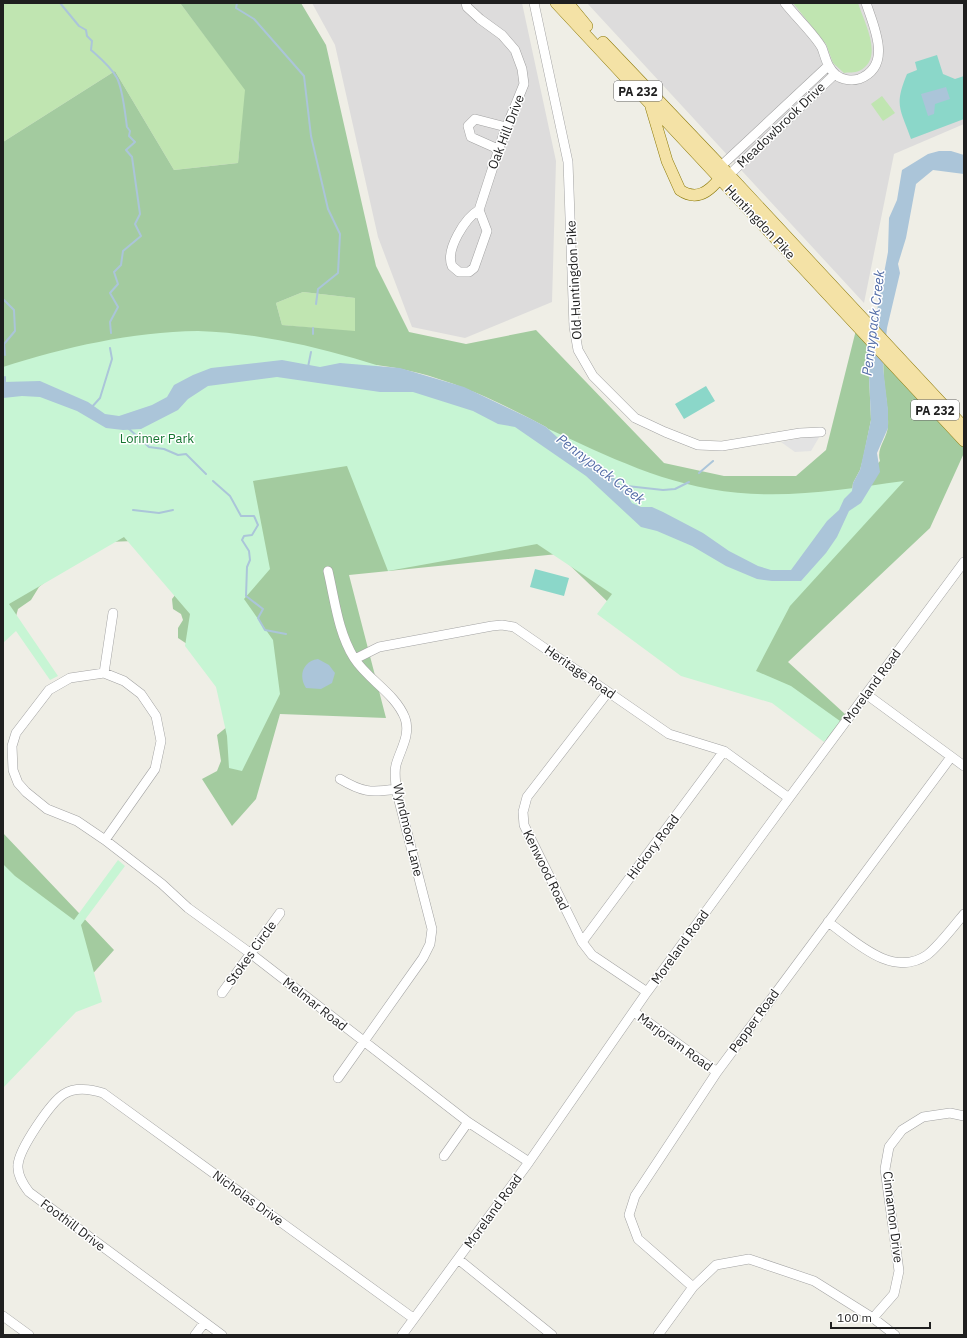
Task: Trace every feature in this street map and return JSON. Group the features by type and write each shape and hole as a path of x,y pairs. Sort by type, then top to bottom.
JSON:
{"main road":[{"name":"Huntingdon Pike","path":"556,3 651,105 724,177 864,321 964,427"},
{"name":"Huntingdon Pike","path":"568,3 585,23 721,166 724,177 864,334 964,440"},
{"path":"651,105 667,161 680,190 692,195 703,194 708,192 724,177"}],"street":[{"name":"Oak Hill Drive","path":"466,3 467,7 480,19 502,35 515,50 522,69 524,84 498,149 479,210 461,228 451,256 452,266 459,272 469,272 474,268 487,235 487,227 479,210"},
{"name":"Old Huntingdon Pike","path":"534,3 568,162 574,327 578,350 593,376 635,418 698,445 722,446 821,432"},
{"name":"Meadowbrook Drive","path":"785,3 822,48 828,66 835,74 848,80 857,80 867,75 874,68 879,56 879,42 866,3"},
{"name":"Meadowbrook Drive","path":"721,166 828,66"},
{"name":"Meadowbrook Drive","path":"724,177 835,74"},
{"path":"498,149 471,137 468,126 476,118 506,127"},
{"name":"Moreland Road","path":"402,1335 529,1162 647,992 964,562"},
{"name":"Wyndmoor Lane","path":"328,571 342,635 355,659 395,701 405,719 406,730 404,743 396,766 396,789 432,929 430,944 423,958 338,1078"},
{"path":"105,840 155,769 161,742 156,716 141,694 124,681 104,673 113,613"},
{"name":"Heritage Road","path":"355,659 379,647 502,625 522,630 608,692 670,734 724,751 789,798"},
{"name":"Melmar Road","path":"104,673 70,678 49,690 16,733 12,746 13,770 18,782 26,792 47,810 77,821 105,840 162,884 188,908 250,953 364,1043 468,1122 529,1162"},
{"name":"Kenwood Road","path":"608,692 527,797 523,812 524,825 582,942 592,955 647,992"},
{"path":"866,694 964,766"},
{"name":"Hickory Road","path":"582,942 724,751"},
{"name":"Pepper Road","path":"693,1287 638,1239 629,1215 635,1196 717,1072 950,757"},
{"path":"340,779 356,789 375,792 396,789"},
{"name":"Stokes Circle","path":"222,993 280,913"},
{"path":"828,922 880,958 894,963 912,963 928,955 964,914"},
{"name":"Marjoram Road","path":"634,1012 717,1072"},
{"name":"Nicholas Drive","path":"78,1090 90,1089 103,1093 414,1318"},
{"name":"Foothill Drive","path":"78,1090 65,1093 55,1102 22,1150 17,1165 21,1181 29,1192 222,1335"},
{"name":"Cinnamon Drive","path":"873,1318 894,1294 899,1271 885,1169 889,1147 902,1130 923,1117 950,1113 964,1116"},
{"path":"444,1156 468,1122"},
{"path":"458,1259 552,1335"},
{"path":"658,1335 693,1287 716,1265 749,1259 814,1281 873,1318 896,1335"},
{"path":"3,1316 29,1335"},
{"path":"195,1335 204,1322"}],"shaded area":[{"path":"312,3 522,3 556,161 552,302 465,338 412,327 378,237 335,45"},
{"path":"587,3 964,3 964,124 894,154 864,303"},
{"path":"937,55 943,74 955,79 964,76 964,119 911,139 900,107 903,85 907,74 917,70 915,62"},
{"path":"706,386 715,401 684,419 675,404"},
{"path":"821,434 811,451 795,452 781,442"},
{"path":"535,569 569,578 564,596 530,587"}],"green space":[{"path":"3,3 180,3 246,90 238,163 174,170 115,71 3,142"},
{"path":"180,3 301,3 326,45 376,266 409,332 466,344 536,330 664,463 724,476 796,476 826,450 857,326 872,342 869,376 871,420 863,459 860,470 853,483 852,491 802,557 557,437 546,427 485,396 442,380 399,368 376,365 3,382 3,142 115,71 174,170 238,163 245,90","holes":["303,292 355,298 355,331 282,325 276,303"]},
{"path":"793,3 858,3 868,30 872,49 871,58 867,65 857,72 844,73 833,63 826,44"},
{"path":"882,96 895,113 883,121 871,104"},
{"path":"303,292 355,298 355,332 282,325 276,303"},
{"name":"Lorimer Park","path":"198,331 231,333 295,343 390,369 524,418 615,459 661,477 685,484 735,492 784,494 831,491 904,481 790,606 756,671 791,686 840,721 824,742 772,703 681,676 597,614 612,594 537,544 388,571 347,466 253,481 270,569 244,599 273,640 280,694 242,771 229,768 227,736 216,687 185,646 190,614 124,537 9,604 58,676 50,680 16,631 3,643 3,367 51,353 99,342 148,334"},
{"path":"884,355 964,440 964,453 930,528 788,662 845,714 827,739 771,696 661,653 558,554 349,575 386,718 280,714 256,799 232,826 202,779 217,771 221,761 217,735 228,726 216,684 190,646 178,638 178,628 183,620 181,614 173,609 172,599 179,590 134,541 107,542 50,578 39,587 31,600 18,609 15,620 6,629 3,398 165,416 772,581 880,461 879,452 888,426 883,364"},
{"path":"3,833 114,950 3,1074"},
{"path":"118,860 125,866 81,925 102,1002 76,1012 3,1088 3,864 15,876 74,920"}],"water":[{"path":"946,87 950,99 935,104 934,114 928,116 921,94"},
{"name":"Pennypack Creek","path":"939,151 951,151 964,155 964,174 933,170 916,184 906,238 898,264 900,273 887,328 883,367 888,410 888,428 877,453 880,472 861,503 849,511 837,537 826,553 801,581 772,581 757,579 726,566 692,546 657,531 641,527 586,476 515,427 498,424 473,411 413,392 380,392 277,377 208,386 188,399 178,410 141,429 123,430 106,428 77,411 40,397 22,396 3,398 3,382 40,381 88,402 105,414 119,416 152,405 167,397 174,385 211,368 282,360 320,367 340,363 400,368 464,387 531,419 546,427 557,437 618,481 632,503 641,507 652,507 663,512 703,533 729,551 758,566 771,570 791,570 827,521 839,510 844,499 852,491 853,483 860,470 871,420 869,376 872,337 888,252 889,218 897,200 902,170 928,154"},
{"path":"318,659 329,665 335,673 332,683 321,689 306,688 302,679 303,670 313,660"}],"waterway":[{"path":"60,3 79,26 86,30 87,36 92,41 91,50 102,59 115,74 122,95 127,127 130,131 129,136 135,142 126,150 132,157 140,214 135,224 141,236 123,251 121,265 114,272 118,284 110,293 118,307 110,322 111,333"},
{"path":"237,3 236,8 254,19 304,76 311,136 328,209 340,234 338,273 318,289 316,304"},
{"path":"3,299 14,310 15,331 4,344 5,355"},
{"path":"313,328 313,334"},
{"path":"91,408 100,398 112,359 110,348"},
{"path":"308,367 311,352"},
{"path":"5,377 5,383"},
{"path":"128,428 149,447 164,449 178,455 186,454 206,474"},
{"path":"699,473 713,461"},
{"path":"213,481 230,496 241,516 254,516 258,525 252,535 244,536 242,540 249,551 250,560 247,567 246,596 263,609 258,618 265,630 286,634"},
{"name":"Pennypack Creek","path":"618,485 663,490 675,489 689,482"},
{"path":"133,510 159,513 173,510"}]}
